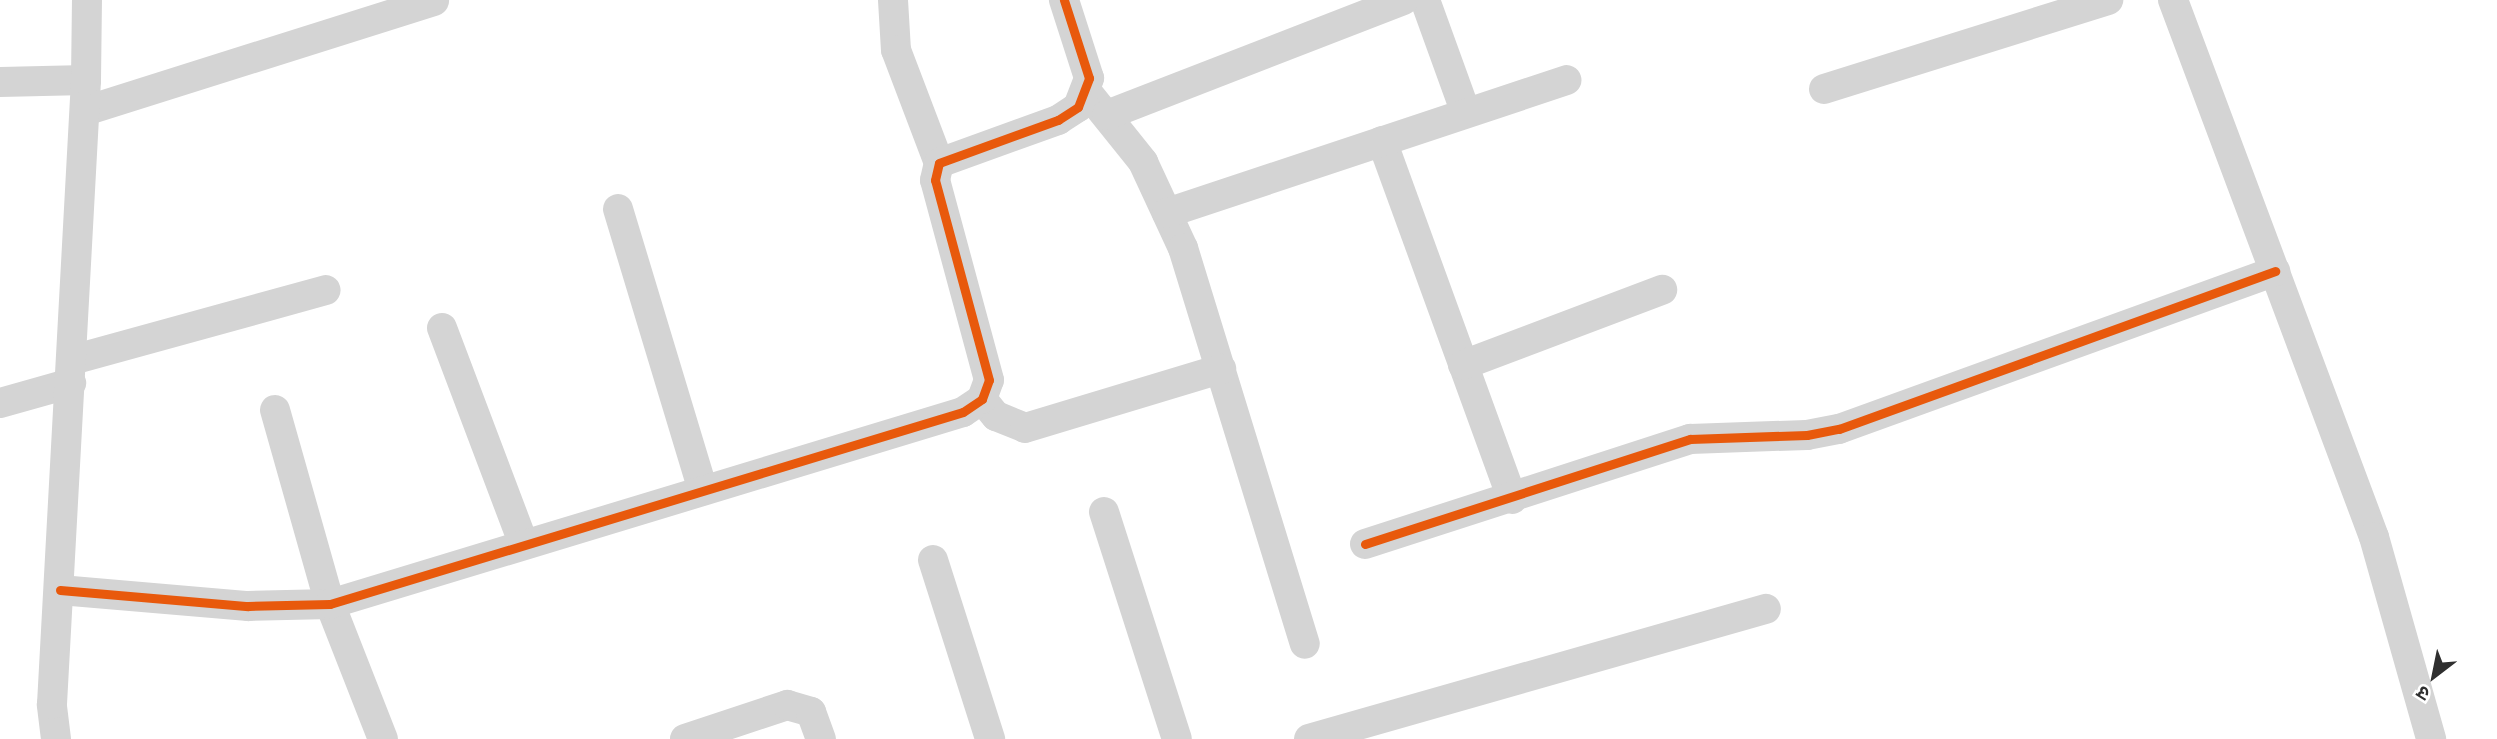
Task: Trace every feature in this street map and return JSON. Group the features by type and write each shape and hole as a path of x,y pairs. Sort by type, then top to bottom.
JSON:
{"street":[{"path":"56,739 52,704 85,111 86,0"},
{"path":"60,590 248,606 330,604 523,542 963,412 982,399 989,380 985,355 935,180 939,163 895,50 893,0"},
{"path":"939,163 1059,120 1078,107 1087,92 1089,78 1064,0"},
{"path":"1107,115 1403,0"},
{"path":"1425,0 1466,113"},
{"path":"1824,89 2108,0"},
{"path":"2173,0 2374,537 2431,739"},
{"path":"85,111 434,1"},
{"path":"0,82 86,80"},
{"path":"1167,213 1566,80"},
{"path":"1087,92 1143,162 1183,248 1305,644"},
{"path":"1382,141 1512,499"},
{"path":"618,209 703,490"},
{"path":"1365,544 1512,499 1690,439 1807,435 1839,429 2275,271"},
{"path":"0,403 72,371 326,290"},
{"path":"1463,365 1662,290"},
{"path":"442,328 523,542"},
{"path":"982,399 996,416 1025,428 1221,369"},
{"path":"275,410 330,604 383,739"},
{"path":"1104,512 1177,739"},
{"path":"933,559 990,739"},
{"path":"1322,737 1766,609"},
{"path":"685,739 787,705 811,712 821,739"}],"cycle path":[{"path":"60,590 248,606 330,604 963,412 982,399 989,380 935,180 939,163 1058,120 1078,107 1089,78 1064,0"},
{"path":"1365,544 1690,439 1807,435 1839,429 2275,271"}]}
